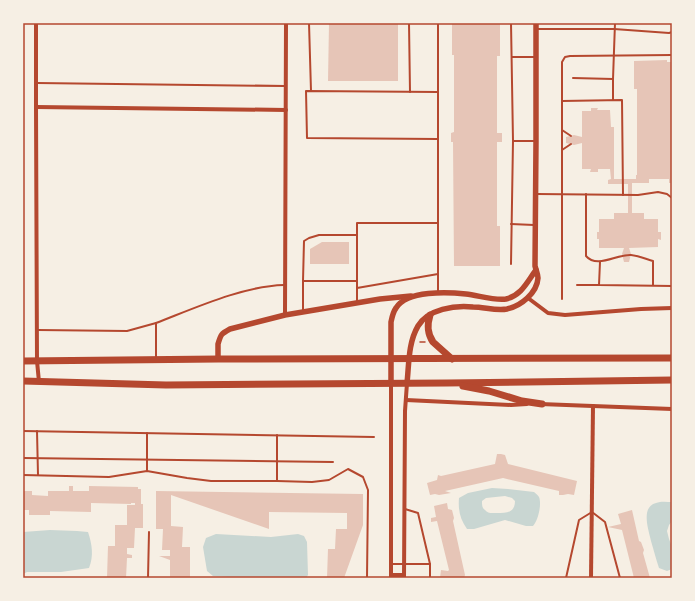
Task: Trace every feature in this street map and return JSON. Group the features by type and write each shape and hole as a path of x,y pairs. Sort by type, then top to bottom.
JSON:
{"main road":[{"path":"430,315 428,327 430,339 452,359"},
{"path":"23,361 672,358"},
{"path":"23,381 166,385 672,380"},
{"path":"447,383 489,391 515,399 542,404"}],"street":[{"path":"36,23 37,361 39,382"},
{"path":"285,316 286,23"},
{"path":"419,295 411,297 399,304 393,315 391,329 391,577 404,577 405,411 412,342 418,326 430,315 460,306 507,309 516,306 528,298 538,278 536,270 536,26"},
{"path":"36,107 286,110"},
{"path":"218,359 218,344 222,333 230,329 303,312 380,299 438,293 466,294 504,299 518,293 536,270"},
{"path":"528,298 548,313 565,315 672,308"},
{"path":"406,400 511,405 542,404 672,409"},
{"path":"591,578 593,406"}],"lane":[{"path":"309,23 311,91"},
{"path":"409,23 410,92"},
{"path":"438,23 438,293"},
{"path":"511,23 513,141 511,264"},
{"path":"613,100 615,23"},
{"path":"536,26 671,33"},
{"path":"562,299 562,62 565,58 570,56 672,55"},
{"path":"512,57 536,57"},
{"path":"573,78 613,79"},
{"path":"36,83 286,86"},
{"path":"438,92 306,91 307,138 438,140"},
{"path":"562,101 622,100 623,195"},
{"path":"562,130 571,136"},
{"path":"513,141 536,141"},
{"path":"562,150 571,144"},
{"path":"536,194 638,195 658,192 666,194 672,198"},
{"path":"586,194 586,256 589,260 600,262 621,256 632,256 653,261 653,285"},
{"path":"357,303 357,223 438,224"},
{"path":"511,224 536,225"},
{"path":"303,312 304,241 319,235 356,235"},
{"path":"599,285 600,262"},
{"path":"357,288 438,274"},
{"path":"303,281 357,281"},
{"path":"37,330 127,331 156,323 231,295 272,285 285,285"},
{"path":"577,285 672,286"},
{"path":"156,323 156,360"},
{"path":"23,431 374,437"},
{"path":"37,431 38,475"},
{"path":"147,433 147,471"},
{"path":"277,435 277,481"},
{"path":"23,458 333,462"},
{"path":"23,475 109,477 147,471 211,481 312,482 329,480 348,469 363,477 368,490 367,578"},
{"path":"404,509 418,512 430,564 430,578"},
{"path":"566,578 579,520 592,512 605,522 620,578"},
{"path":"148,578 149,532"},
{"path":"391,564 430,564"}],"shaded area":[{"path":"492,488 534,492 539,496 540,508 533,526 526,526 505,520 474,529 467,529 461,518 459,498 468,493","holes":["505,496 512,498 515,501 515,505 509,512 489,513 482,506 482,501 486,498"]},
{"path":"662,502 672,502 672,521 667,531 672,547 672,569 667,571 659,568 651,541 647,514 651,505"},
{"path":"50,530 88,532 92,550 92,559 89,568 61,572 27,572 23,574 23,532"},
{"path":"216,534 271,537 298,534 304,536 307,542 308,575 306,578 244,578 213,576 207,571 203,547 206,538"}],"building":[{"path":"329,23 398,23 398,81 328,81"},
{"path":"452,23 500,23 500,56 497,56 497,133 502,133 502,142 497,142 497,226 500,226 500,266 454,266 453,142 451,142 451,133 454,132 454,55 452,55"},
{"path":"667,60 667,62 671,62 672,183 669,183 669,179 649,179 649,183 632,183 632,213 644,213 644,219 658,219 658,232 661,232 661,240 658,239 658,247 629,248 631,254 629,262 624,262 622,254 624,248 599,248 597,232 599,232 599,219 614,219 614,213 628,213 628,184 608,184 608,180 611,179 610,169 598,169 598,172 590,172 591,169 582,169 582,143 574,145 566,143 566,137 574,135 582,137 582,111 591,111 591,108 598,108 597,110 610,110 611,127 614,127 614,179 636,179 637,89 634,89 634,61"},
{"path":"322,242 349,242 349,264 310,264 310,249"},
{"path":"497,454 505,455 508,464 577,481 574,495 559,495 559,491 503,478 445,491 451,493 430,495 427,483 437,480 438,475 441,476 495,464"},
{"path":"69,486 73,486 73,491 89,491 89,486 138,487 138,489 141,489 141,504 143,504 143,528 135,528 134,548 127,548 127,554 132,555 132,558 127,558 126,578 107,578 108,546 115,546 115,525 127,525 127,505 135,505 135,503 91,503 91,512 50,511 50,515 29,515 29,510 23,510 23,491 32,491 32,495 48,496 48,491 69,491"},
{"path":"156,491 363,494 363,525 344,578 327,578 328,549 335,549 336,529 347,529 347,513 269,512 269,529 171,495 171,526 183,527 182,547 190,547 190,578 170,578 170,560 159,556 170,556 170,550 162,550 163,529 156,529"},
{"path":"447,503 448,509 452,510 454,518 453,521 465,575 464,578 440,578 441,570 449,570 437,521 431,522 431,518 436,517 434,506"},
{"path":"632,510 639,541 641,542 644,550 643,553 650,578 634,578 622,530 608,527 621,524 618,514"}]}
